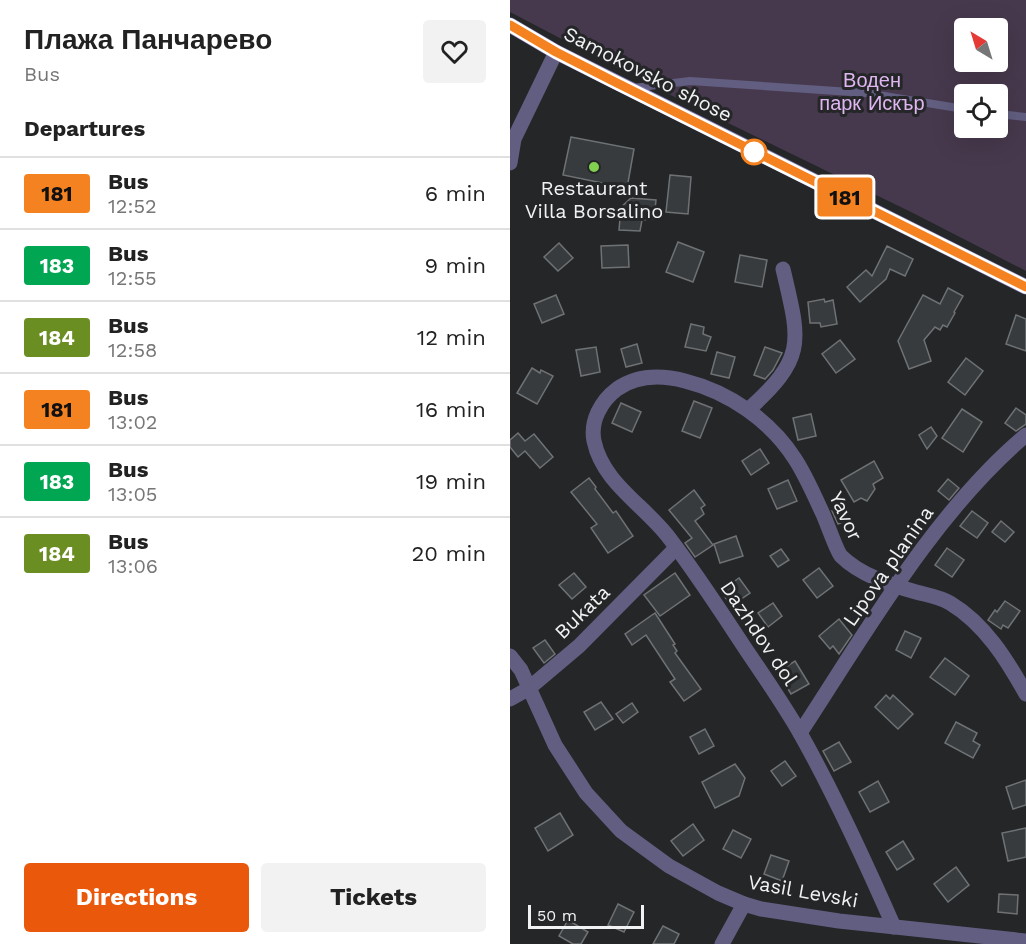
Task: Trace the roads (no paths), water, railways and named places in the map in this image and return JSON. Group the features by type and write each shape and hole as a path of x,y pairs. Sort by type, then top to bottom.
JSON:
{"main road":[{"name":"Samokovsko shose","path":"510,25 556,52 1026,287"}],"street":[{"path":"510,163 512,139 556,52"},
{"path":"748,410 781,377 794,355 795,325 783,269"},
{"name":"Yavor","path":"624,385 650,377 674,379 722,394 748,410 769,428 793,456 830,528 840,554 857,567 897,586 949,602 984,631 1026,694"},
{"name":"Dazhdov dol","path":"624,385 608,397 598,410 593,440 601,460 614,481 660,526 800,733 862,856 894,927"},
{"name":"Lipova planina","path":"800,733 897,586 954,508 1026,435"},
{"name":"Bukata","path":"510,699 528,689 579,646 676,548"},
{"name":"Vasil Levski","path":"510,656 521,669 528,689 555,744 586,793 609,819 636,843 669,866 744,904 793,914 1016,942"},
{"path":"722,944 744,904"}],"lane":[{"path":"629,89 690,81 866,93 954,107"},
{"path":"1008,115 1026,117"}],"place":[{"name":"Restaurant Villa Borsalino","path":"594,167"}],"park label":[{"name":"Воден парк Искър","path":"872,92"}]}
